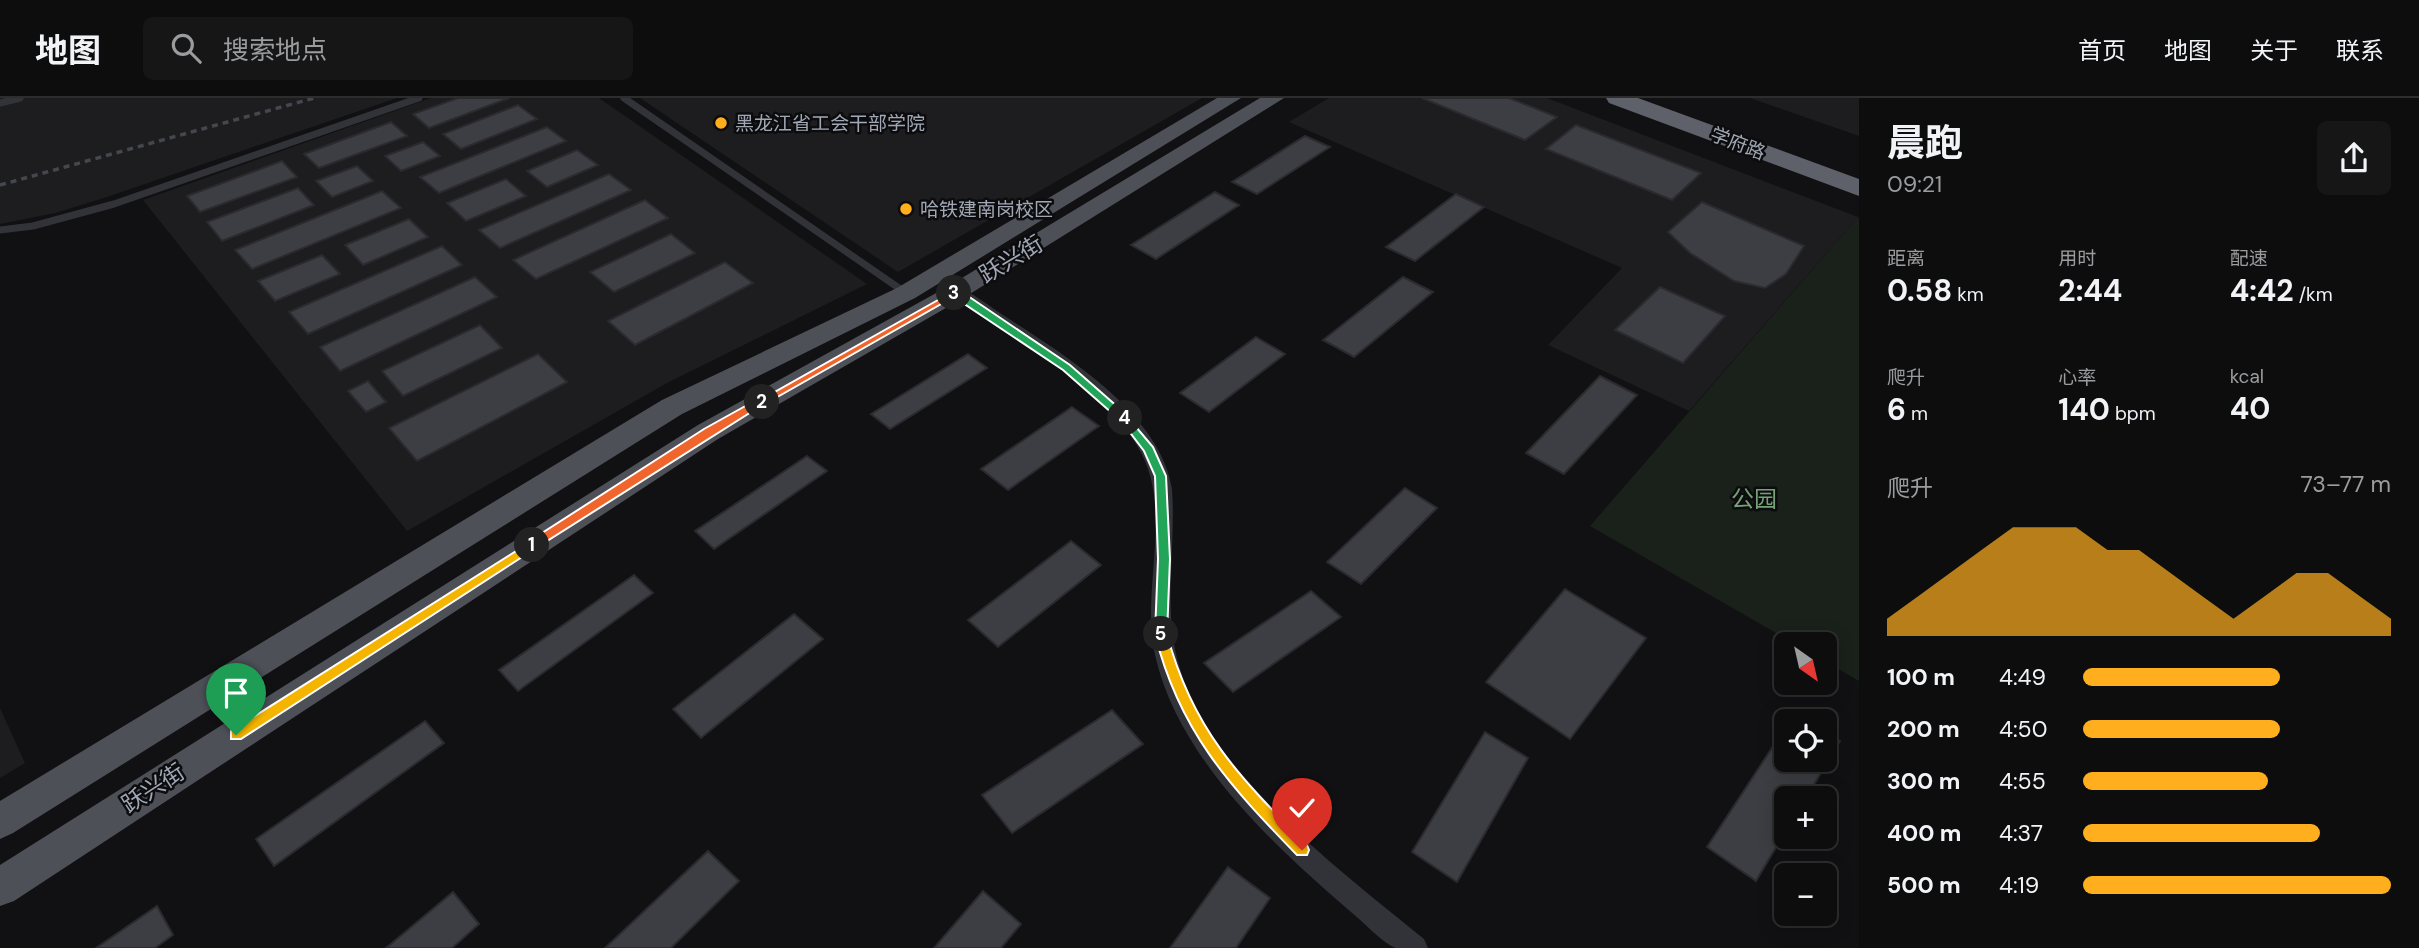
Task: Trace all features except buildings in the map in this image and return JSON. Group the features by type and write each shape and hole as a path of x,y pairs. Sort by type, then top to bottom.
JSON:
{"highway":[{"name":"学府路","path":"1617,98 1859,188"},
{"name":"学府路","path":"1668,98 1859,167"}],"main road":[{"name":"跃兴街","path":"0,821 672,407 906,293 1231,98"},
{"name":"跃兴街","path":"0,887 708,432 956,292 1274,98"}],"street":[{"path":"956,292 1066,367 1100,394 1139,435 1157,465 1162,483 1164,559 1160,626 1164,650 1180,694 1196,725 1224,767 1275,824 1415,948"}],"lane":[{"path":"0,103 20,98"},
{"path":"0,230 33,226 114,204 419,98"},
{"path":"624,98 906,293"}],"shaded area":[{"path":"0,98 397,98 104,198 55,213 0,224"},
{"path":"431,98 599,98 867,284 667,383 407,531 143,200"},
{"name":"哈铁建南岗校区","path":"640,98 1202,98 898,272"},
{"path":"1329,98 1547,98 1858,217 1689,411 1548,345 1622,268 1289,122"},
{"path":"1750,98 1859,98 1859,136"},
{"path":"0,708 25,763 0,778"}],"green space":[{"name":"公园","path":"1858,217 1859,681 1838,669 1838,632 1774,632 1590,526"}],"railway":[{"path":"0,185 314,98"}],"place":[{"name":"黑龙江省工会干部学院","path":"721,123"},
{"name":"哈铁建南岗校区","path":"906,209"}],"route":[{"path":"236,735 708,432 956,292 1066,367 1100,394 1129,423 1149,450 1161,476 1163,491 1164,559 1160,626 1171,673 1196,725 1224,767 1302,850"}]}
